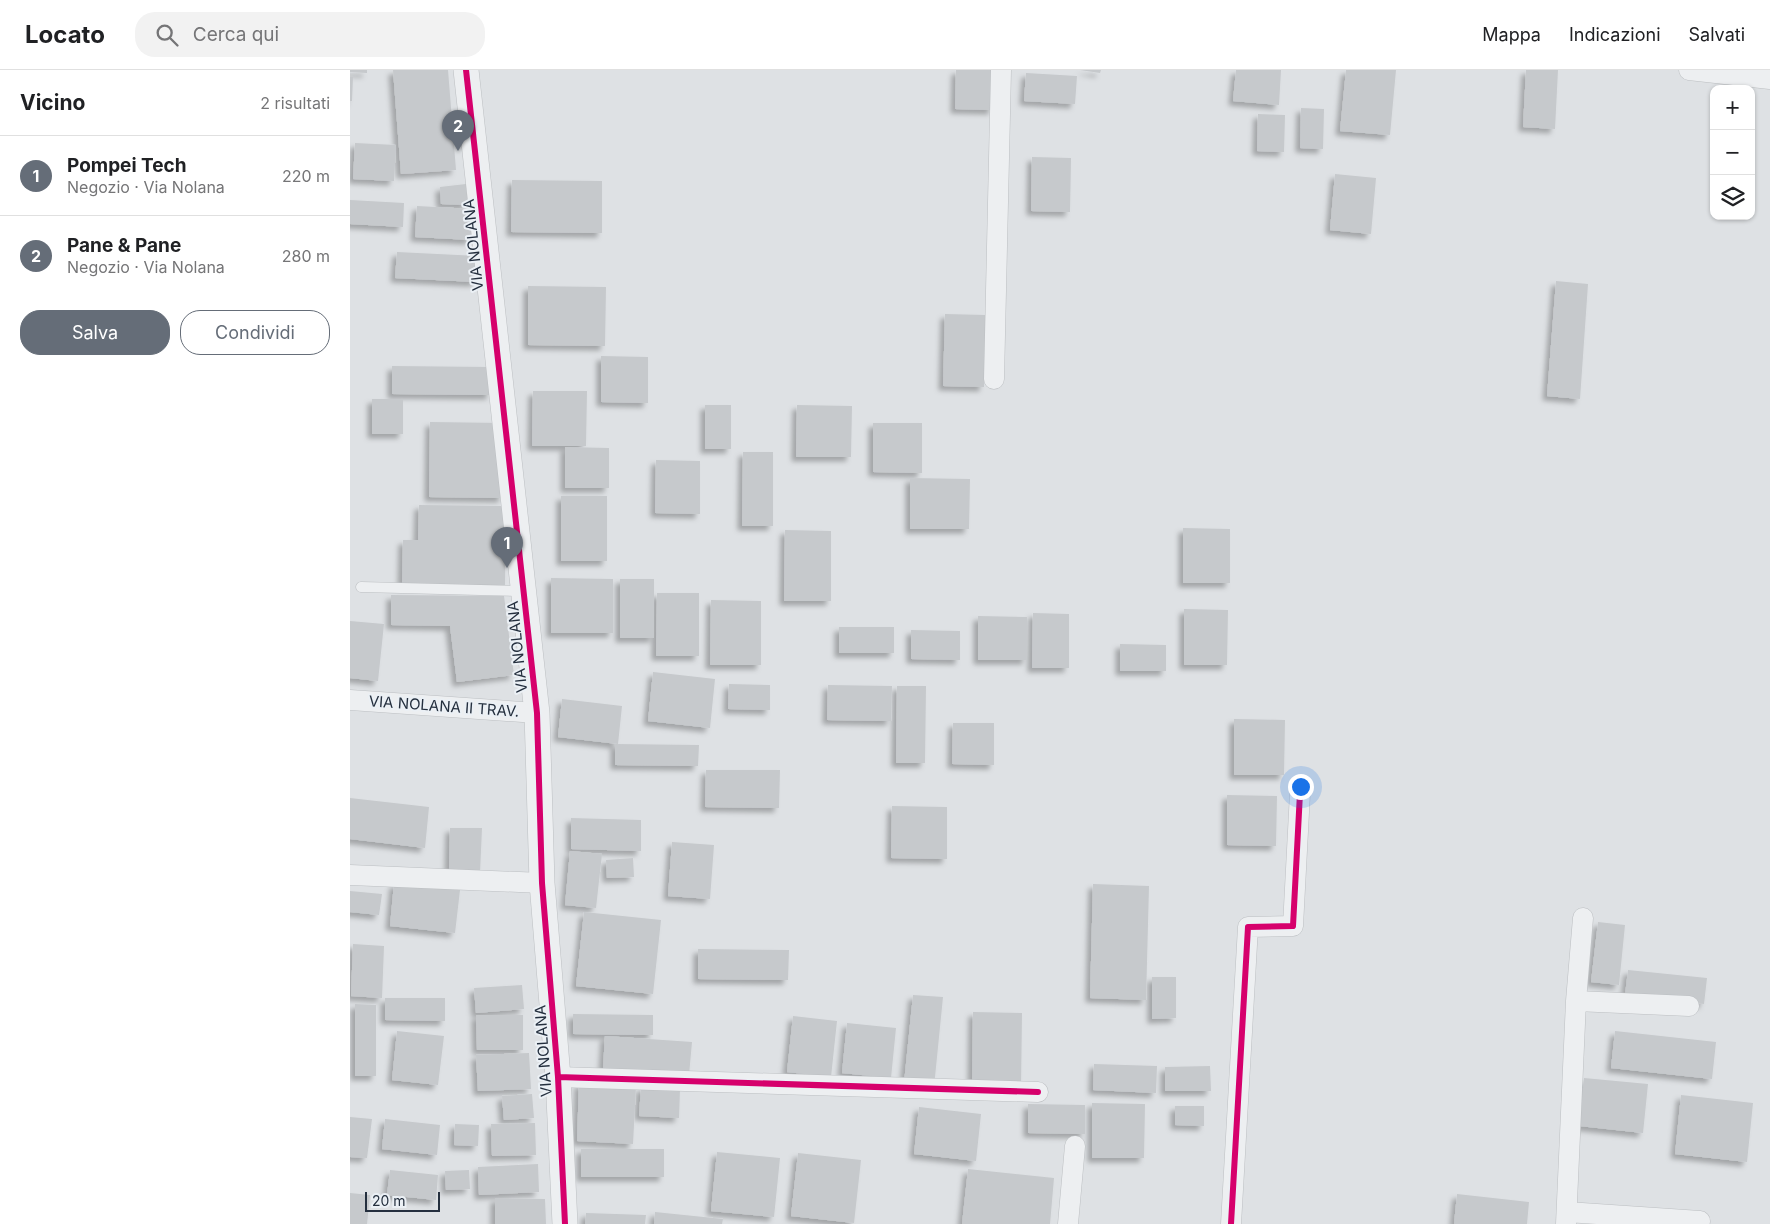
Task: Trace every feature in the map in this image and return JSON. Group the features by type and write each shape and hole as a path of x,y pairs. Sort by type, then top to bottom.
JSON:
{"street":[{"name":"VIA NOLANA","path":"466,70 537,713 542,883 558,1077 565,1224"},
{"path":"994,379 1001,70"},
{"path":"1689,70 1770,80"},
{"name":"VIA NOLANA II TRAV.","path":"350,700 537,713"},
{"path":"1231,1224 1248,927 1293,926 1300,793"},
{"path":"350,875 542,883"},
{"path":"1583,918 1576,1001 1566,1218 1700,1221"},
{"path":"1576,1001 1689,1006"},
{"path":"558,1077 1038,1092"},
{"path":"1068,1224 1076,1146"}],"lane":[{"path":"361,587 524,591"}],"building":[{"path":"350,70 367,70 367,73 350,72"},
{"path":"393,70 448,70 456,170 401,174"},
{"path":"956,70 994,70 993,110 955,109"},
{"path":"1080,70 1101,70 1100,73"},
{"path":"1236,70 1281,70 1279,105 1233,101"},
{"path":"1346,70 1396,70 1390,135 1340,131"},
{"path":"1526,70 1558,70 1555,129 1523,127"},
{"path":"1026,73 1077,76 1075,104 1024,101"},
{"path":"350,77 353,77 352,101 350,101"},
{"path":"1301,108 1324,109 1323,149 1300,148"},
{"path":"1258,114 1285,115 1284,152 1257,151"},
{"path":"355,143 396,145 394,181 353,179"},
{"path":"1032,157 1071,158 1070,212 1031,211"},
{"path":"1335,174 1376,178 1371,234 1330,230"},
{"path":"512,180 602,181 602,233 511,232"},
{"path":"466,184 468,205 441,204 440,187"},
{"path":"350,200 404,203 403,227 350,224"},
{"path":"417,206 473,209 471,240 415,237"},
{"path":"397,252 478,256 476,282 395,278"},
{"path":"1556,281 1588,284 1580,399 1547,396"},
{"path":"528,286 606,287 605,346 528,345"},
{"path":"945,314 986,315 984,387 943,386"},
{"path":"601,356 648,357 648,403 601,402"},
{"path":"392,366 491,367 491,395 392,394"},
{"path":"533,391 587,391 586,446 532,446"},
{"path":"372,399 403,399 403,434 372,434"},
{"path":"705,405 731,405 731,449 705,449"},
{"path":"797,405 852,406 851,457 796,457"},
{"path":"430,422 504,423 503,498 429,497"},
{"path":"873,423 922,423 922,473 873,472"},
{"path":"565,447 609,448 609,488 565,488"},
{"path":"743,452 773,452 773,526 742,526"},
{"path":"656,460 700,461 700,514 655,513"},
{"path":"910,478 970,479 969,529 910,529"},
{"path":"561,496 607,496 607,561 561,561"},
{"path":"419,505 506,506 505,585 402,584 403,540 418,540"},
{"path":"1183,528 1230,529 1230,583 1183,583"},
{"path":"785,530 831,531 831,601 784,601"},
{"path":"551,578 613,579 613,633 551,633"},
{"path":"620,579 654,579 654,638 620,638"},
{"path":"657,593 699,593 699,656 656,656"},
{"path":"391,595 504,596 514,675 457,682 450,626 391,625"},
{"path":"711,600 761,601 761,665 710,665"},
{"path":"1184,609 1228,610 1227,665 1184,665"},
{"path":"1033,613 1069,614 1069,668 1032,668"},
{"path":"978,616 1027,617 1027,660 978,660"},
{"path":"350,621 384,624 378,681 350,678"},
{"path":"839,627 894,627 894,653 839,653"},
{"path":"911,630 960,631 960,660 911,659"},
{"path":"1120,644 1166,645 1166,671 1120,671"},
{"path":"653,672 715,679 710,728 648,721"},
{"path":"729,684 770,685 770,710 728,709"},
{"path":"828,685 892,686 891,721 827,720"},
{"path":"897,686 926,686 925,763 896,763"},
{"path":"562,699 622,706 618,744 558,737"},
{"path":"1234,719 1285,720 1284,775 1234,775"},
{"path":"953,723 994,723 994,765 952,764"},
{"path":"615,744 699,745 698,766 615,765"},
{"path":"706,770 780,770 779,808 705,807"},
{"path":"1227,795 1277,796 1276,846 1227,845"},
{"path":"350,798 429,807 425,848 350,839"},
{"path":"892,806 947,807 947,859 891,858"},
{"path":"571,818 641,820 641,851 571,849"},
{"path":"450,828 482,828 480,873 449,871"},
{"path":"672,842 714,845 710,899 668,896"},
{"path":"570,851 602,854 596,908 565,905"},
{"path":"633,858 634,877 607,878 606,860"},
{"path":"394,883 460,890 455,933 390,926"},
{"path":"1093,884 1149,886 1146,1000 1090,998"},
{"path":"350,891 382,894 379,915 350,912"},
{"path":"584,912 661,920 653,994 576,986"},
{"path":"1598,922 1625,925 1619,985 1591,982"},
{"path":"353,944 384,946 382,998 351,996"},
{"path":"698,949 789,950 788,980 698,979"},
{"path":"1628,970 1707,978 1704,1004 1625,995"},
{"path":"1152,977 1176,977 1176,1018 1152,1019"},
{"path":"522,985 524,1009 476,1013 474,988"},
{"path":"913,995 943,997 934,1087 904,1083"},
{"path":"385,998 445,998 445,1021 385,1020"},
{"path":"355,1004 376,1005 376,1076 355,1076"},
{"path":"973,1012 1022,1013 1021,1088 972,1087"},
{"path":"573,1014 653,1015 653,1035 573,1034"},
{"path":"476,1015 523,1015 523,1050 477,1050"},
{"path":"793,1016 837,1021 831,1077 787,1072"},
{"path":"847,1023 896,1028 891,1078 842,1073"},
{"path":"397,1031 444,1036 438,1085 392,1080"},
{"path":"1615,1031 1716,1042 1712,1079 1611,1068"},
{"path":"605,1036 692,1042 689,1075 603,1068"},
{"path":"529,1053 531,1089 478,1091 476,1055"},
{"path":"1094,1064 1157,1066 1156,1093 1093,1090"},
{"path":"1210,1066 1211,1091 1165,1091 1165,1067"},
{"path":"1584,1078 1648,1084 1643,1133 1579,1126"},
{"path":"579,1083 636,1086 633,1144 577,1141"},
{"path":"641,1087 680,1089 679,1118 639,1116"},
{"path":"532,1094 534,1118 504,1120 502,1096"},
{"path":"1681,1095 1753,1103 1747,1162 1675,1154"},
{"path":"1092,1103 1145,1104 1144,1158 1092,1158"},
{"path":"1028,1104 1085,1105 1085,1134 1028,1133"},
{"path":"1175,1106 1204,1106 1204,1126 1175,1125"},
{"path":"919,1107 981,1114 976,1161 914,1154"},
{"path":"350,1117 372,1119 367,1158 350,1157"},
{"path":"385,1119 440,1125 437,1155 382,1149"},
{"path":"535,1123 536,1155 492,1156 491,1124"},
{"path":"455,1124 479,1125 478,1146 454,1145"},
{"path":"581,1149 664,1149 664,1177 581,1177"},
{"path":"717,1152 780,1158 774,1217 711,1211"},
{"path":"798,1153 861,1160 854,1223 791,1216"},
{"path":"538,1164 539,1192 479,1195 478,1167"},
{"path":"968,1169 1054,1178 1050,1224 962,1224"},
{"path":"390,1170 438,1175 436,1200 387,1195"},
{"path":"469,1170 470,1189 446,1190 445,1171"},
{"path":"350,1193 370,1195 367,1224 350,1224"},
{"path":"1457,1194 1529,1202 1527,1224 1454,1224"},
{"path":"495,1198 545,1199 546,1224 495,1224"},
{"path":"655,1212 723,1219 722,1224 654,1224"},
{"path":"586,1213 646,1215 645,1224 585,1224"}],"cycle path":[{"path":"466,70 537,713 542,883 558,1077 565,1224"},
{"path":"1231,1224 1248,927 1293,926 1300,793"},
{"path":"558,1077 1038,1092"}],"place":[{"name":"Pane & Pane","path":"458,151"},
{"name":"Pompei Tech","path":"507,568"}]}
